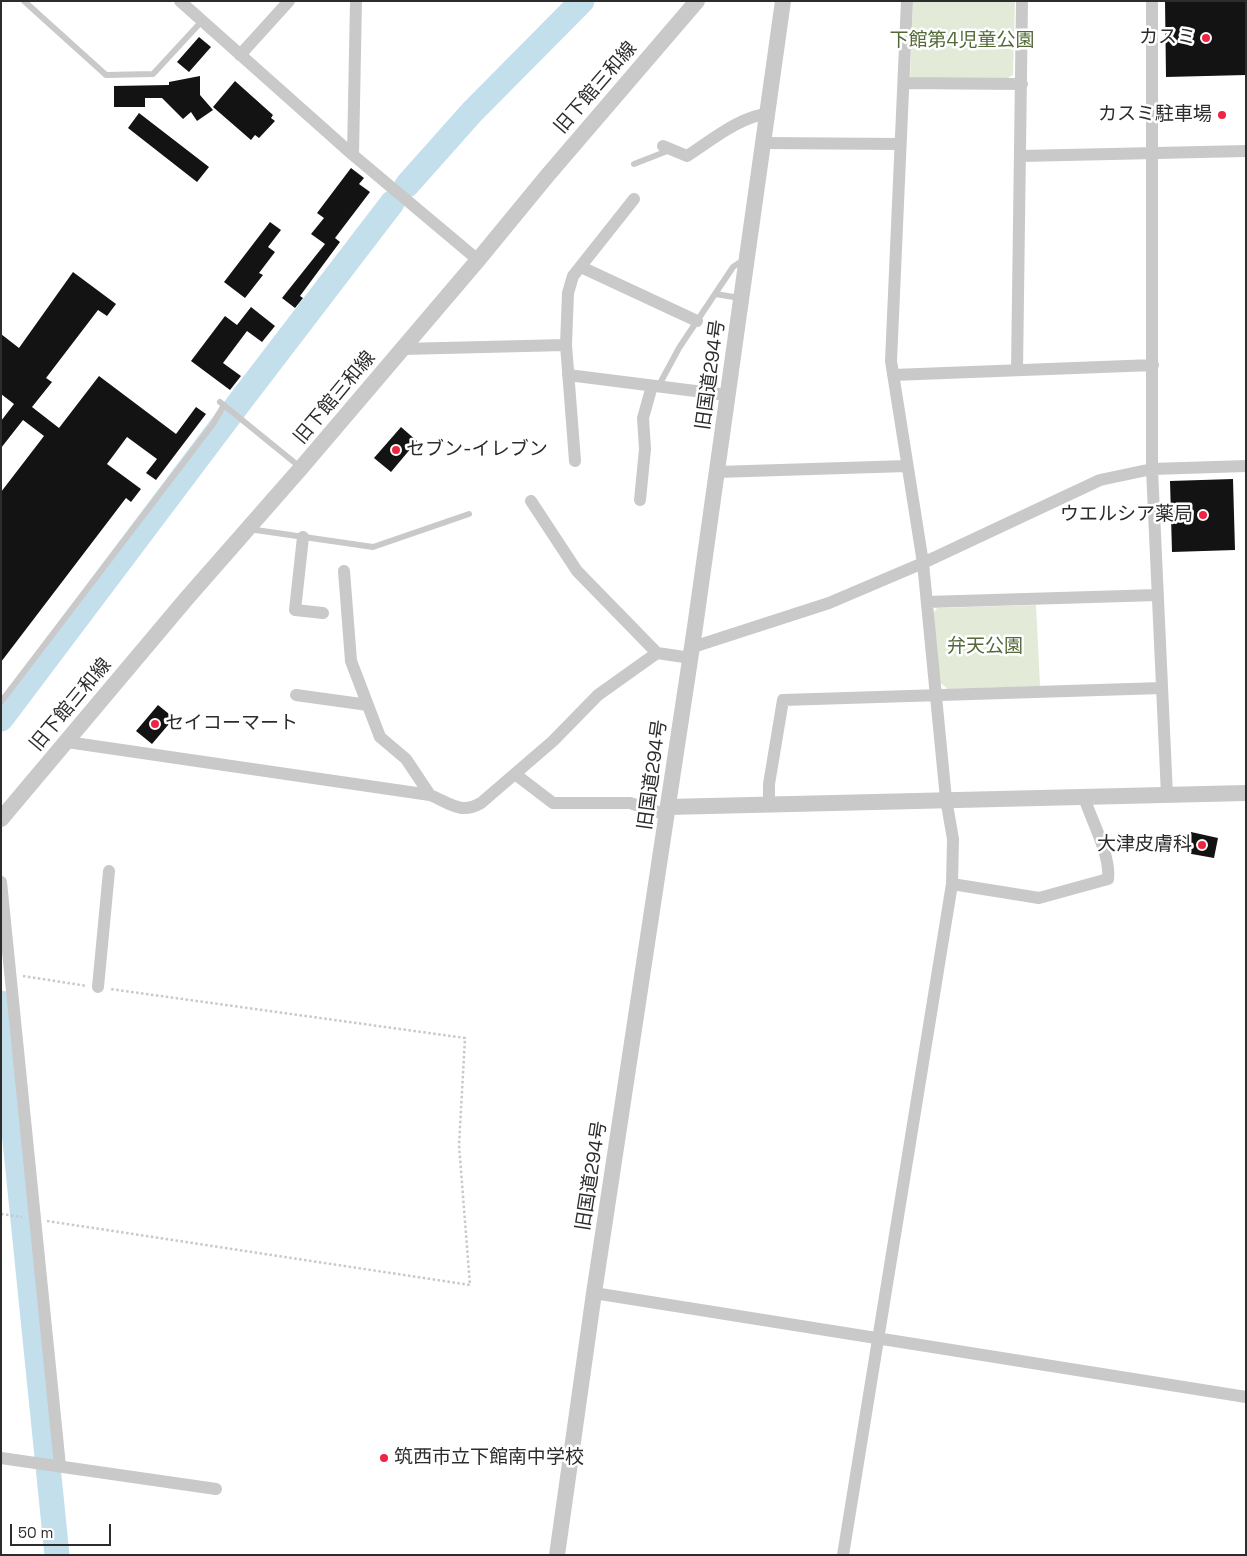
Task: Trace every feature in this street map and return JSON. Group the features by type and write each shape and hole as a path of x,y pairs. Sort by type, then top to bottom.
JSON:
{"street":[{"path":"180,1 353,155 478,260"},
{"path":"240,55 290,1"},
{"path":"353,155 356,1"},
{"name":"旧下館三和線","path":"1,819 187,598 301,468 697,1"},
{"name":"旧国道294号","path":"557,1555 594,1293 692,652 765,143 783,1"},
{"path":"843,1555 952,884 953,839 946,799 923,563 891,361 907,1"},
{"path":"1017,370 1022,1"},
{"path":"1152,1 1152,469 1167,795"},
{"path":"904,84 1022,84"},
{"path":"667,148 687,156 735,126 761,114 768,114"},
{"path":"765,143 900,144"},
{"path":"1021,156 1246,151"},
{"path":"574,461 566,345 568,292 574,276 634,199"},
{"path":"581,267 697,321"},
{"path":"402,349 566,345"},
{"path":"893,376 1152,365"},
{"path":"568,375 728,395"},
{"path":"640,500 645,449 643,418 655,387"},
{"path":"717,472 907,466"},
{"path":"67,742 430,795 448,802 458,809 472,808 481,803 553,741 598,695 657,654 692,652 829,603 923,563 1100,480 1152,469 1246,466"},
{"path":"531,501 577,571 657,654"},
{"path":"303,537 295,610 323,613"},
{"path":"344,571 351,661 380,737 406,759 430,795"},
{"path":"927,602 1158,595"},
{"path":"769,804 769,784 783,700 1162,688"},
{"path":"296,695 368,705"},
{"path":"515,774 553,803 630,803 668,811 769,804 1246,793"},
{"path":"952,884 1040,898 1108,879 1107,859 1084,797"},
{"path":"98,987 109,871"},
{"path":"1,882 60,1466"},
{"path":"594,1293 1246,1397"},
{"path":"1,1458 216,1489"}],"lane":[{"path":"24,1 106,75 153,74 202,21"},
{"path":"634,164 667,148"},
{"path":"655,387 733,267 739,263"},
{"path":"715,294 734,297"},
{"path":"1,702 213,424 224,405 301,468"},
{"path":"248,528 373,547 469,514"}],"path":[{"path":"1,1214 470,1285 459,1145 465,1038 10,974"}],"green space":[{"name":"下館第4児童公園","path":"913,1 1015,1 1013,75 1004,80 910,78"},
{"name":"弁天公園","path":"1036,605 1040,686 948,689 939,682 930,618 937,608"}],"building":[{"name":"カスミ","path":"1165,1 1246,1 1246,75 1166,77"},
{"path":"199,37 211,47 189,72 177,62"},
{"path":"200,76 200,95 213,110 197,121 191,112 183,119 162,98 145,98 145,107 114,107 114,86 169,85 169,82"},
{"path":"235,81 273,115 271,118 275,121 259,138 255,135 251,140 213,107"},
{"path":"139,113 209,167 197,182 128,128"},
{"path":"351,168 364,178 359,184 370,192 335,238 340,242 300,296 303,298 295,308 282,298 325,244 311,234 324,218 317,213"},
{"path":"270,222 281,230 268,247 275,252 259,273 263,275 245,298 224,282"},
{"path":"73,272 116,304 107,316 98,310 46,378 52,382 32,407 59,428 99,376 176,434 196,407 206,414 156,480 146,473 157,459 127,437 107,464 141,489 131,502 126,498 1,662 1,492 44,436 23,420 1,448 1,421 14,404 1,394 1,334 19,348"},
{"path":"251,307 275,326 262,342 247,331 223,363 241,376 230,390 191,361 225,316 237,325"},
{"name":"セブン-イレブン","path":"401,427 417,441 391,472 374,458"},
{"name":"ウエルシア薬局","path":"1233,479 1235,550 1172,552 1170,481"},
{"name":"セイコーマート","path":"158,705 174,718 152,744 136,731"},
{"name":"大津皮膚科","path":"1191,832 1218,838 1214,858 1186,853"}],"waterway":[{"path":"407,185 472,112 582,1"},
{"path":"1,719 392,203"},
{"path":"1,1003 57,1555"}],"place":[{"name":"カスミ","path":"1206,38"},
{"name":"カスミ駐車場","path":"1222,115"},
{"name":"セブン-イレブン","path":"396,450"},
{"name":"ウエルシア薬局","path":"1203,515"},
{"name":"セイコーマート","path":"155,724"},
{"name":"大津皮膚科","path":"1202,845"},
{"name":"筑西市立下館南中学校","path":"384,1458"}]}
